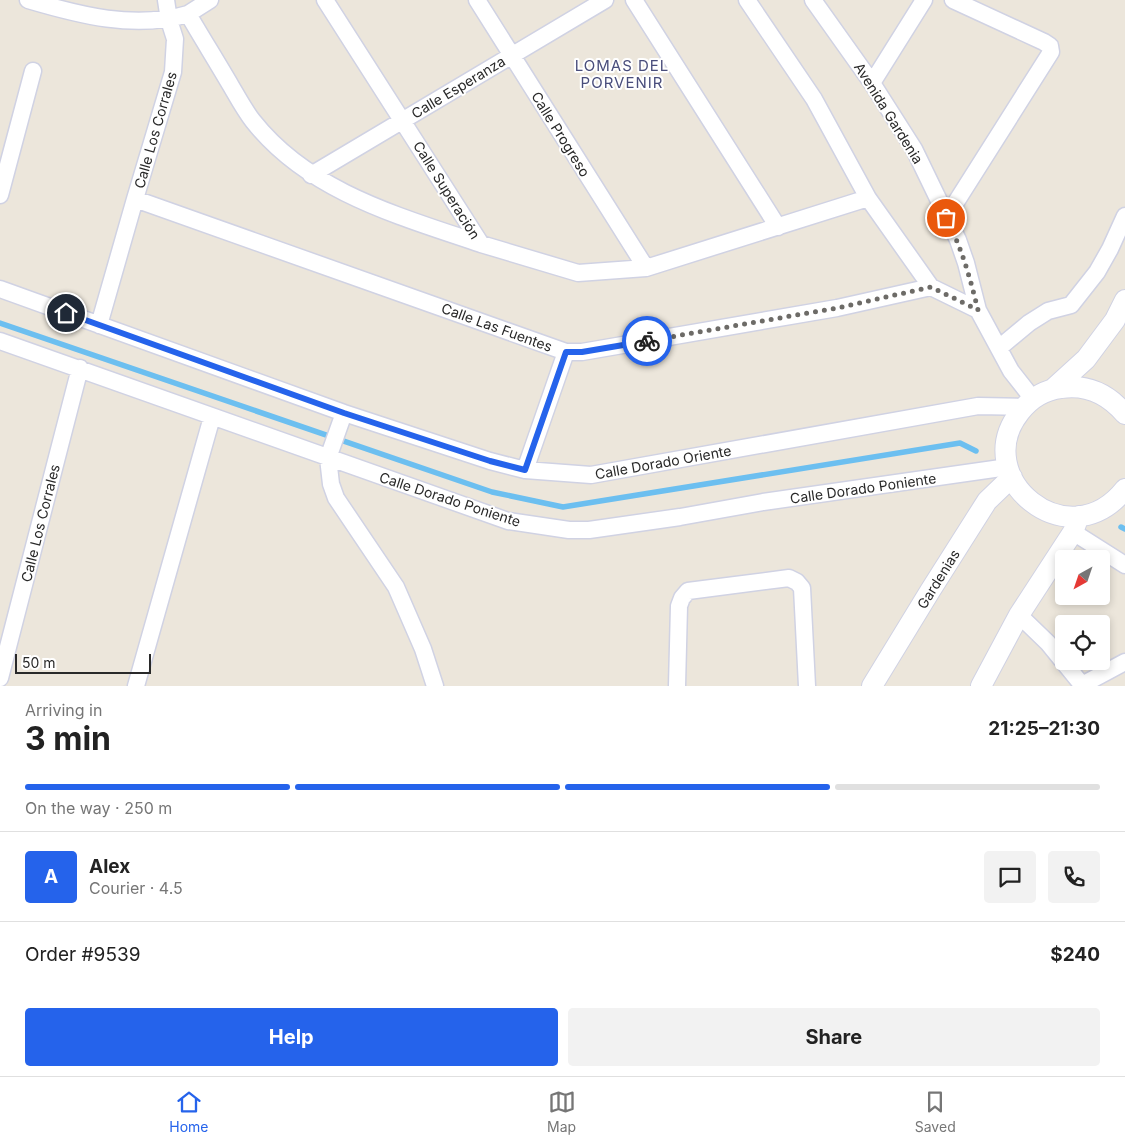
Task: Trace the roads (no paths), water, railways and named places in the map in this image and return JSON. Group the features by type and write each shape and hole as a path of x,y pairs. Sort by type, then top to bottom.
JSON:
{"street":[{"path":"28,0 74,13 113,20 136,21 168,20 188,14 210,0"},
{"name":"Calle Los Corrales","path":"99,325 173,72 175,39 168,20 166,0"},
{"name":"Calle Superación","path":"326,0 481,244 578,273 646,268 868,198"},
{"name":"Calle Progreso","path":"476,0 646,268"},
{"name":"Calle Esperanza","path":"311,175 605,0"},
{"path":"634,0 778,227"},
{"path":"747,0 814,99 868,198 931,287 978,310"},
{"name":"Avenida Gardenia","path":"813,0 872,83 914,149 958,240 978,310 1028,403"},
{"path":"872,83 924,0"},
{"path":"946,218 1051,52 1050,46 952,0"},
{"path":"188,14 252,120 285,154 311,175 347,194 396,215 481,244"},
{"path":"0,195 33,71"},
{"name":"Calle Las Fuentes","path":"135,199 566,352 582,352 837,308 931,287"},
{"path":"999,348 1029,323 1048,311 1072,305 1097,272 1125,216"},
{"name":"Calle Dorado Oriente","path":"0,288 341,420 525,470 591,475 978,406 1028,403"},
{"path":"1125,300 1115,320 1086,359 1053,389 1028,403 1017,416 1008,436 1006,457 1010,472 1025,497 1044,510 1076,524 1125,565"},
{"name":"Calle Dorado Poniente","path":"0,341 80,368 212,417 330,454 508,521 569,530 589,530 763,502 1010,472"},
{"path":"525,470 566,352"},
{"name":"Calle Los Corrales","path":"0,678 80,368"},
{"path":"1053,389 1073,386 1092,389 1110,399 1125,414"},
{"path":"136,686 212,417"},
{"path":"341,420 330,454 331,484 336,498 396,587 424,649 435,686"},
{"name":"Gardenias","path":"872,686 987,501 1010,472"},
{"path":"980,686 1018,615 1076,524 1106,507 1125,489"},
{"path":"677,686 679,606 682,598 688,591 790,578 802,588 807,686"},
{"path":"1018,615 1048,643 1083,685 1125,662"}],"waterway":[{"path":"0,323 492,492 563,507 960,443 976,451"},
{"path":"1121,527 1125,529"}],"district":[{"name":"LOMAS DEL PORVENIR","path":"622,74"}]}
